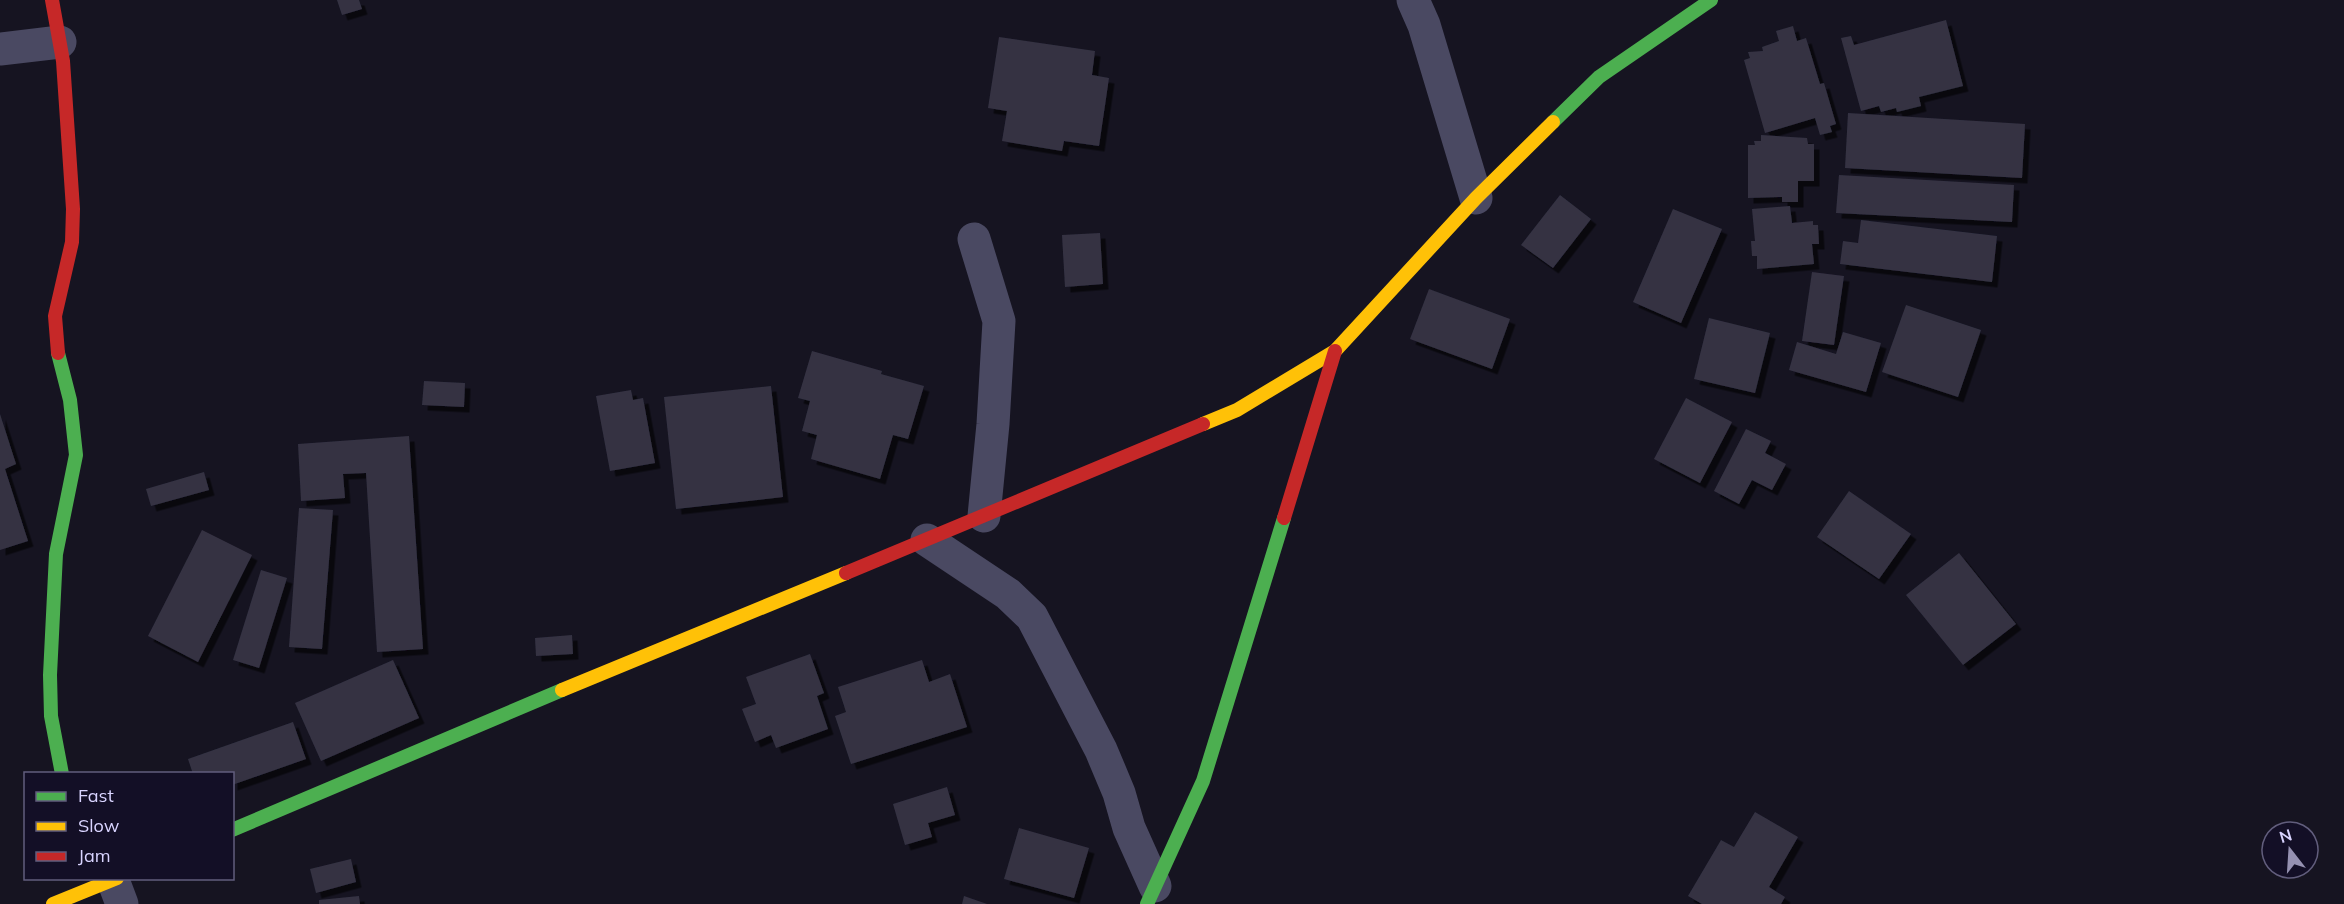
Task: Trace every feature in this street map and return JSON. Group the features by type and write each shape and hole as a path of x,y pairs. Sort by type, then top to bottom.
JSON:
{"main road":[{"path":"52,0 65,88 74,227 55,316 56,347 70,400 76,455 56,554 50,675 51,716 62,772"},
{"path":"234,829 623,664 1237,410 1335,351 1476,198 1599,77 1711,0"},
{"path":"1151,895 1203,781 1335,351"},
{"path":"52,904 103,887"}],"street":[{"path":"1413,0 1424,25 1476,198"},
{"path":"0,49 60,42"},
{"path":"974,239 999,321 993,424 984,516"},
{"path":"927,540 1000,588 1032,617 1101,750 1119,793 1151,895"}],"building":[{"path":"337,0 359,0 362,9 342,15"},
{"path":"1946,20 1963,86 1919,97 1921,106 1897,112 1896,108 1881,112 1879,106 1861,111 1841,38 1851,36 1854,45"},
{"path":"1793,26 1797,41 1806,38 1820,84 1824,83 1836,124 1830,126 1832,132 1820,135 1815,118 1765,133 1744,60 1750,58 1748,52 1763,51 1762,47 1779,41 1776,31"},
{"path":"999,37 1095,51 1092,75 1109,78 1099,146 1064,141 1062,151 1002,141 1007,111 988,108"},
{"path":"1848,113 2025,124 2022,178 1845,168"},
{"path":"1761,135 1807,138 1808,144 1814,144 1814,181 1798,181 1798,202 1782,202 1782,197 1748,198 1748,145 1755,145 1754,141 1761,141"},
{"path":"1839,175 2014,185 2012,222 1836,213"},
{"path":"1560,195 1591,219 1553,268 1521,245"},
{"path":"1790,206 1792,223 1813,221 1813,225 1818,225 1819,244 1812,244 1814,264 1757,269 1757,256 1752,256 1751,241 1755,241 1752,209"},
{"path":"1673,209 1722,229 1681,323 1633,302"},
{"path":"1861,220 1997,236 1992,282 1840,264 1843,241 1858,243"},
{"path":"1100,233 1103,284 1065,287 1062,235"},
{"path":"1812,272 1844,276 1834,345 1802,341"},
{"path":"1429,289 1510,319 1492,369 1410,339"},
{"path":"1906,305 1981,330 1958,397 1882,372"},
{"path":"1709,318 1770,333 1755,393 1694,379"},
{"path":"1843,332 1881,343 1866,392 1789,370 1797,342 1836,354"},
{"path":"812,351 924,386 908,439 893,435 880,479 811,459 817,435 802,431 810,401 798,398"},
{"path":"424,381 465,383 464,407 422,405"},
{"path":"771,386 783,497 676,509 664,397"},
{"path":"631,390 633,400 643,398 655,463 610,471 596,396"},
{"path":"1686,398 1732,422 1700,483 1654,459"},
{"path":"0,414 16,464 5,469 28,541 0,550"},
{"path":"1746,429 1771,441 1765,453 1786,464 1772,490 1752,480 1739,504 1714,491"},
{"path":"409,436 423,649 377,652 366,473 343,474 345,498 301,501 298,444"},
{"path":"204,472 209,490 151,506 146,489"},
{"path":"1849,491 1911,534 1879,579 1817,537"},
{"path":"299,508 333,510 322,649 289,647"},
{"path":"202,530 252,555 198,662 148,636"},
{"path":"1959,553 2016,624 1963,665 1906,595"},
{"path":"261,570 287,578 259,668 233,660"},
{"path":"572,635 573,654 536,656 535,638"},
{"path":"810,654 824,693 817,696 828,729 776,748 771,735 755,742 742,709 756,704 746,677"},
{"path":"393,660 419,718 321,761 295,703"},
{"path":"922,660 929,682 950,674 967,727 851,764 835,716 846,712 838,687"},
{"path":"293,722 306,759 234,784 234,772 192,772 188,759"},
{"path":"947,787 955,815 928,823 932,837 905,845 893,804"},
{"path":"1755,812 1798,837 1769,887 1785,897 1781,904 1702,904 1688,896 1721,840 1734,847"},
{"path":"1019,828 1089,848 1074,898 1004,879"},
{"path":"351,859 356,882 316,893 310,869"},
{"path":"359,896 360,904 319,904 319,900"},
{"path":"964,896 987,904 962,904"}],"traffic: fast":[{"path":"1553,122 1599,77 1711,0"},
{"path":"58,353 70,400 76,455 56,554 50,675 51,716 62,772"},
{"path":"1147,904 1203,781 1284,518"},
{"path":"234,829 562,690"}],"traffic: slow":[{"path":"1203,424 1237,410 1335,351 1476,198 1553,122"},
{"path":"562,690 846,573"},
{"path":"53,904 112,880"}],"traffic: jam":[{"path":"52,0 63,61 73,209 72,242 55,316 58,353"},
{"path":"1284,518 1335,351"},
{"path":"846,573 1203,424"}]}
